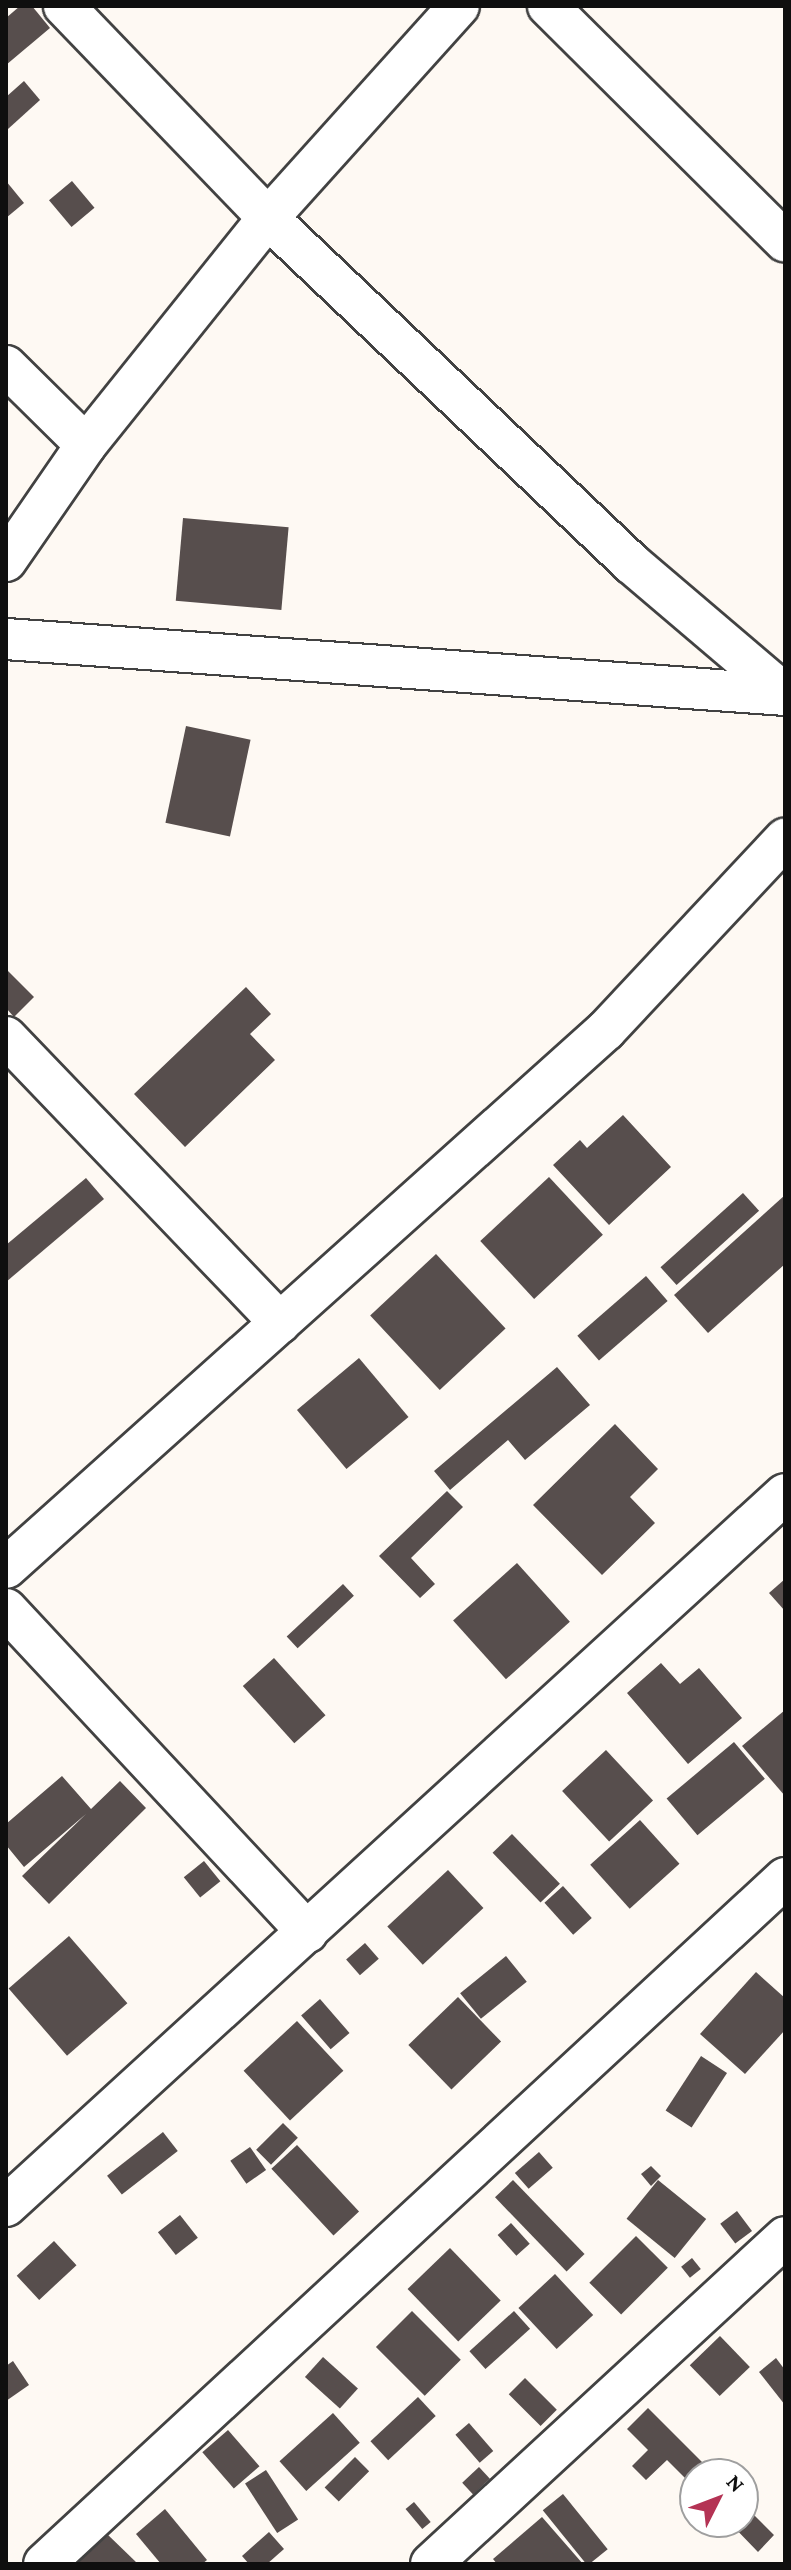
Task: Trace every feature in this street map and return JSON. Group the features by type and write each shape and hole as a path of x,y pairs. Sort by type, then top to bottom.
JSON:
{"street":[{"path":"64,6 268,218 631,563 785,695"},
{"path":"6,561 86,445 268,218 459,6"},
{"path":"548,6 785,241"},
{"path":"6,366 86,445"},
{"path":"6,639 785,695"},
{"path":"6,1568 606,1030 785,839"},
{"path":"6,1037 280,1323"},
{"path":"6,2206 785,1494"},
{"path":"6,1609 307,1932"},
{"path":"44,2564 785,1878"},
{"path":"431,2564 785,2237"}],"building":[{"path":"20,6 32,6 50,28 6,65 6,18"},
{"path":"24,81 40,100 8,129 6,97"},
{"path":"6,181 24,203 6,218"},
{"path":"72,181 94,208 72,227 49,200"},
{"path":"183,518 289,527 281,610 176,601"},
{"path":"186,726 251,740 230,837 165,823"},
{"path":"6,969 34,997 14,1017 6,1008"},
{"path":"246,987 271,1014 250,1034 275,1060 185,1147 134,1094"},
{"path":"623,1115 671,1167 609,1225 553,1165 580,1140 587,1148"},
{"path":"549,1177 603,1235 534,1299 480,1241"},
{"path":"86,1178 104,1199 6,1282 6,1245"},
{"path":"743,1193 759,1211 677,1285 661,1267"},
{"path":"785,1195 785,1264 708,1333 674,1295"},
{"path":"436,1254 506,1329 440,1390 370,1315"},
{"path":"646,1276 668,1301 599,1361 577,1336"},
{"path":"359,1358 408,1417 346,1469 297,1410"},
{"path":"557,1367 590,1405 525,1460 508,1440 450,1490 434,1471"},
{"path":"615,1424 658,1469 630,1497 655,1523 602,1575 533,1505"},
{"path":"447,1491 463,1507 411,1558 435,1584 420,1598 379,1556"},
{"path":"517,1563 570,1622 506,1679 453,1621"},
{"path":"785,1579 785,1611 769,1593"},
{"path":"343,1584 354,1596 298,1648 287,1637"},
{"path":"274,1658 326,1715 294,1743 243,1686"},
{"path":"661,1663 680,1684 699,1668 742,1718 688,1764 627,1693"},
{"path":"785,1710 785,1796 742,1746"},
{"path":"734,1742 765,1779 697,1835 667,1799"},
{"path":"606,1750 653,1800 609,1841 562,1791"},
{"path":"62,1776 91,1809 120,1781 146,1808 49,1904 22,1876 86,1814 24,1867 6,1845 6,1824"},
{"path":"640,1820 679,1864 630,1909 590,1865"},
{"path":"512,1834 560,1884 541,1902 493,1853"},
{"path":"204,1861 220,1881 200,1898 184,1877"},
{"path":"448,1870 483,1908 423,1965 387,1927"},
{"path":"563,1886 592,1918 573,1935 544,1903"},
{"path":"69,1936 127,2003 67,2056 9,1988"},
{"path":"365,1943 379,1959 360,1975 346,1959"},
{"path":"506,1956 527,1982 481,2019 460,1993"},
{"path":"756,1972 785,1998 785,2030 745,2074 700,2034"},
{"path":"458,1997 501,2042 451,2090 408,2045"},
{"path":"320,1999 350,2033 331,2049 301,2015"},
{"path":"297,2021 343,2071 290,2121 244,2071"},
{"path":"701,2056 727,2073 692,2127 666,2111"},
{"path":"283,2123 298,2138 271,2165 256,2150"},
{"path":"163,2132 178,2151 122,2195 107,2176"},
{"path":"297,2145 359,2212 333,2235 271,2169"},
{"path":"250,2147 266,2170 246,2184 230,2161"},
{"path":"539,2152 553,2168 529,2189 515,2173"},
{"path":"651,2166 661,2176 651,2186 641,2174"},
{"path":"513,2180 585,2254 567,2271 495,2197"},
{"path":"658,2180 706,2219 675,2258 627,2219"},
{"path":"737,2211 752,2231 735,2244 720,2224"},
{"path":"180,2215 198,2238 176,2255 158,2232"},
{"path":"511,2223 530,2244 516,2256 498,2235"},
{"path":"636,2236 668,2268 621,2314 589,2283"},
{"path":"54,2241 77,2265 39,2300 17,2276"},
{"path":"450,2248 501,2301 458,2341 408,2289"},
{"path":"692,2258 701,2269 690,2278 681,2267"},
{"path":"555,2274 593,2315 557,2349 518,2308"},
{"path":"412,2311 461,2360 425,2396 376,2347"},
{"path":"514,2311 530,2329 485,2369 469,2351"},
{"path":"720,2336 750,2367 720,2396 690,2365"},
{"path":"323,2357 358,2388 340,2409 305,2377"},
{"path":"776,2358 785,2370 785,2405 759,2372"},
{"path":"13,2361 29,2385 6,2401 6,2366"},
{"path":"525,2378 557,2410 541,2426 509,2394"},
{"path":"418,2397 436,2416 388,2460 370,2441"},
{"path":"648,2408 698,2458 679,2458 679,2472 667,2460 646,2480 632,2466 648,2450 627,2429"},
{"path":"333,2413 360,2443 306,2491 279,2461"},
{"path":"469,2423 493,2451 480,2463 455,2435"},
{"path":"228,2430 259,2466 234,2489 202,2452"},
{"path":"355,2457 369,2471 339,2502 325,2487"},
{"path":"479,2467 490,2479 473,2494 462,2483"},
{"path":"266,2470 298,2519 277,2533 245,2484"},
{"path":"563,2494 608,2549 586,2564 543,2510"},
{"path":"414,2502 431,2522 422,2529 406,2509"},
{"path":"165,2509 207,2560 202,2564 161,2564 136,2534"},
{"path":"542,2517 583,2564 497,2564 493,2559"},
{"path":"759,2520 774,2535 758,2552 744,2538 759,2538"},
{"path":"105,2532 138,2564 72,2564"},
{"path":"269,2532 284,2549 267,2564 249,2564 242,2556"}]}
